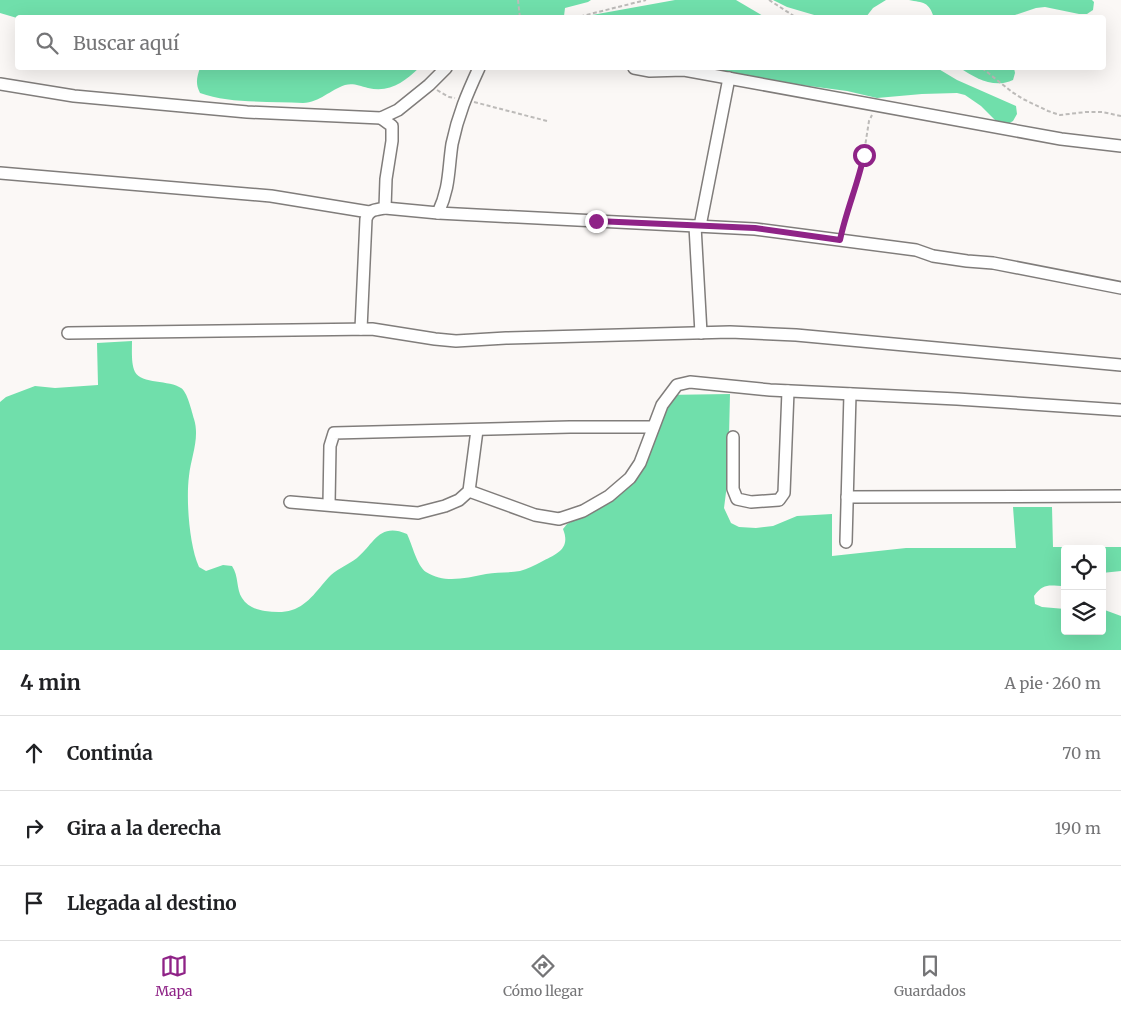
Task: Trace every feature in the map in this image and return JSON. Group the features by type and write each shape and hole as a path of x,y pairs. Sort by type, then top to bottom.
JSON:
{"street":[{"path":"380,118 398,110 444,70"},
{"path":"438,213 446,197 452,146 464,99 479,70"},
{"path":"645,70 684,70 1061,139 1121,146"},
{"path":"700,333 698,226 729,78"},
{"path":"0,84 74,96 247,112 380,118 390,123 392,134 386,179 385,208"},
{"path":"0,173 271,196 369,212 385,208 438,213 755,228 916,250 933,256 967,262 994,263 1121,288"},
{"path":"361,328 366,219 369,212"},
{"path":"68,333 361,328 456,341 730,332 796,336 1121,365"},
{"path":"469,491 536,515 559,519 583,511 609,496 630,478 640,463 662,405 676,385 690,382 788,391 1121,410"},
{"path":"732,437 733,489 737,499 751,502 779,500 784,493 788,391"},
{"path":"846,542 850,394"},
{"path":"329,504 330,446 334,433 653,427"},
{"path":"290,502 418,513 445,506 459,500 469,491 477,430"},
{"path":"847,497 1121,496"}],"path":[{"path":"518,0 520,15"},
{"path":"586,15 646,0"},
{"path":"769,0 792,15"},
{"path":"984,70 1023,100 1048,111 1060,115 1102,112 1121,116"},
{"path":"429,85 449,97 464,99 547,122"},
{"path":"840,240 844,221 861,172 869,121 876,105"}],"green space":[{"path":"0,0 591,0 565,8 564,15 15,15 15,17 0,13"},
{"path":"675,0 736,0 762,15 592,15"},
{"path":"773,0 886,0 873,8 868,15 814,15 787,7"},
{"path":"909,0 1092,0 1094,2 1093,10 1087,14 1045,7 1015,15 933,15 930,8 922,3"},
{"path":"199,70 417,70 408,78 390,88 376,89 345,85 320,98 303,103 212,97 200,93 197,86"},
{"path":"690,70 940,70 957,80 1016,106 1017,114 1013,121 1006,125 998,123 981,106 965,95 957,93 877,98 847,91"},
{"path":"963,70 1014,70 1015,73 1013,80 999,83 978,79"},
{"path":"132,341 133,365 138,376 176,386 185,393 196,426 195,448 188,486 188,509 193,547 199,567 206,571 223,565 232,566 242,598 258,610 282,612 298,608 309,600 331,575 357,558 378,536 390,531 407,534 417,560 423,569 433,576 440,578 463,578 490,573 520,571 531,567 561,550 565,541 563,529 567,524 592,512 627,482 663,395 730,394 728,477 724,508 731,523 739,527 756,528 773,526 797,516 832,514 832,556 906,548 1016,548 1013,507 1052,507 1053,547 1061,547 1061,586 1048,586 1041,589 1034,596 1035,604 1042,607 1061,609 1061,635 1106,635 1106,610 1121,616 1121,650 0,650 0,402 6,397 35,386 55,388 98,385 97,343"},
{"path":"1106,547 1121,547 1121,571 1106,573"}],"route":[{"path":"596,221 755,228 840,240 844,221 861,172 864,155"}]}
